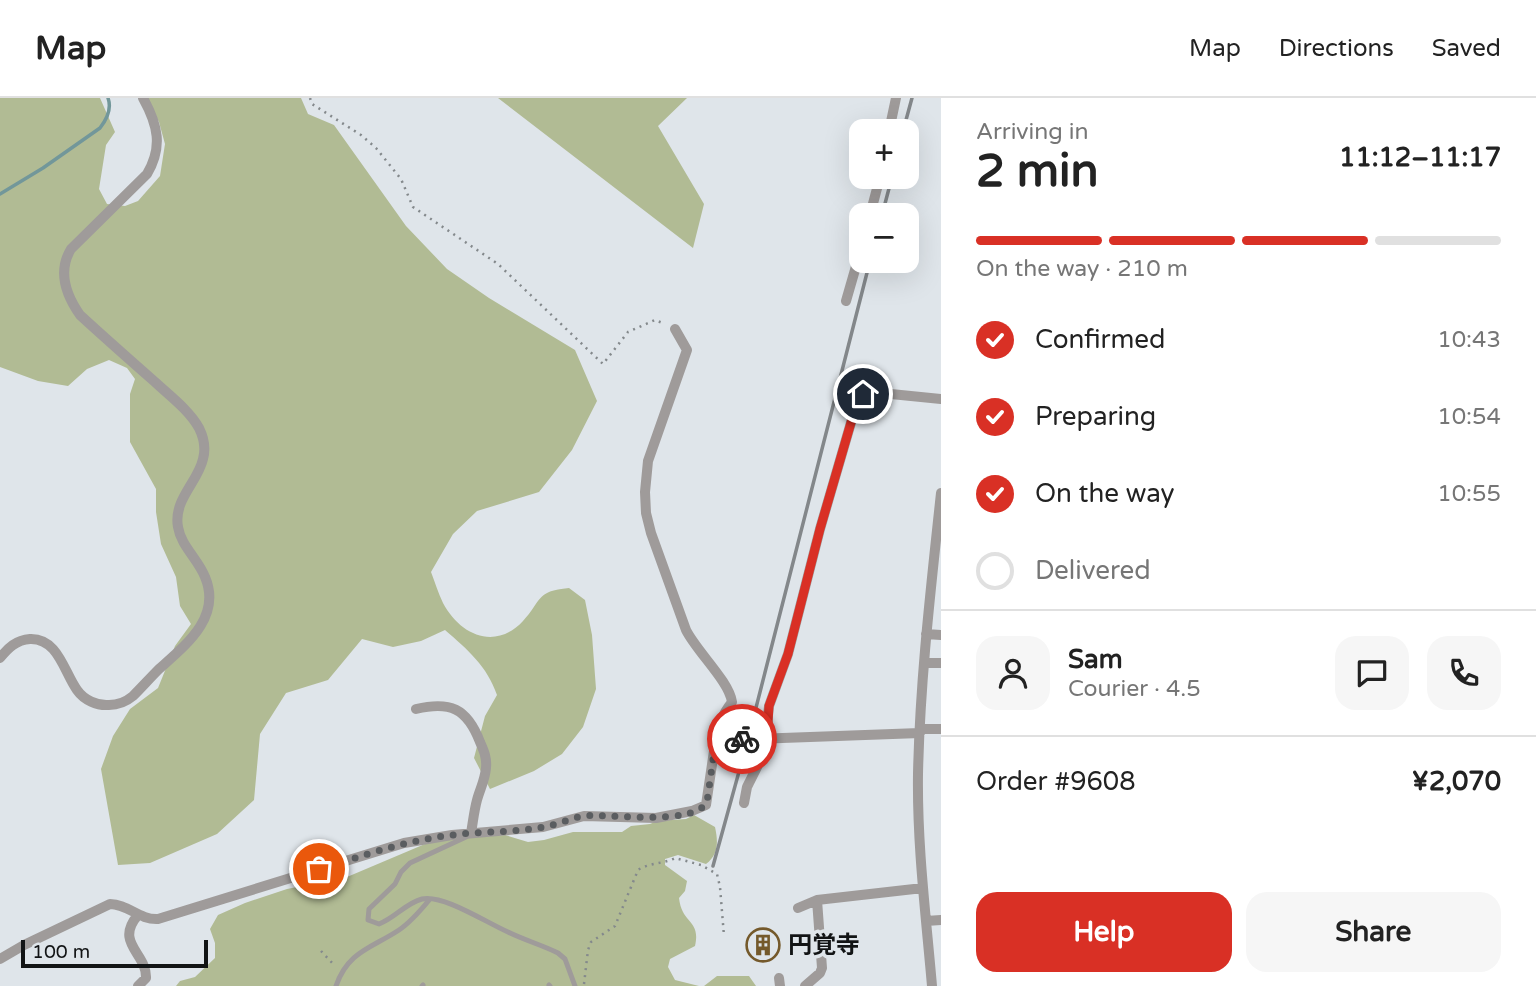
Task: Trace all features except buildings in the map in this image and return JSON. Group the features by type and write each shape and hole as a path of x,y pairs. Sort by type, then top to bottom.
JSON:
{"street":[{"path":"0,658 13,644 26,639 39,639 52,648 78,692 86,699 104,705 116,705 131,698 185,646 202,626 209,610 206,578 186,548 178,530 177,520 185,494 203,462 204,440 199,429 177,402 80,315 72,303 64,281 64,260 71,249 147,174 155,160 158,144 155,125 143,98"},
{"path":"892,119 896,98"},
{"path":"846,301 854,273"},
{"path":"675,329 687,350 648,460 646,513 686,630 694,645 728,688 732,698 722,715 719,729 722,741"},
{"path":"744,803 747,787 762,761 769,706 788,654 820,529 859,397 871,392 941,400"},
{"path":"932,986 918,788 926,634 941,493"},
{"path":"926,634 941,635"},
{"path":"924,663 941,663"},
{"path":"416,709 448,706 467,716 474,725 485,755 486,772 471,833"},
{"path":"0,958 76,918 110,904 121,905 138,915 158,919 404,843 471,833 543,827 584,816 656,818 702,808 707,802 713,751 722,741 941,729"},
{"path":"798,908 817,900 923,888"},
{"path":"805,986 822,968 817,900"},
{"path":"138,915 130,930 131,946 146,971 146,978 138,986"},
{"path":"926,921 941,920"}],"lane":[{"path":"471,833 456,843 410,863 395,884 372,906 367,918 380,924 416,901 430,899 470,912 505,931 558,953 565,959 575,986"},
{"path":"336,986 341,974 363,949 402,928 430,899"}],"path":[{"path":"310,98 312,104 361,135 376,148 401,179 413,207 498,264 603,364 628,332 655,320 675,329"},
{"path":"584,986 591,942 615,926 640,868 666,863 675,858 692,862 717,874 724,936"},
{"path":"321,951 341,974"}],"green space":[{"path":"0,98 100,98 115,132 106,145 99,189 107,204 125,206 138,201 160,176 165,144 159,122 146,98 301,98 308,114 334,125 406,226 447,269 575,350 597,401 572,450 539,492 477,511 453,534 431,572 441,599 459,624 468,631 490,637 512,630 523,621 540,598 550,592 569,588 585,600 592,635 596,689 583,727 562,754 534,771 490,789 474,758 485,716 497,695 488,675 476,659 445,630 421,641 393,647 362,639 328,680 286,693 260,734 254,800 217,834 150,863 118,865 101,769 113,736 130,709 158,688 175,646 191,624 180,606 176,577 161,544 156,489 130,442 130,394 135,379 127,368 109,360 87,369 68,386 38,381 0,367"},
{"path":"498,98 687,98 658,126 704,204 693,248"},
{"path":"694,815 715,827 717,842 713,856 706,864 678,855 665,859 665,865 687,881 685,891 679,898 696,937 695,946 670,959 668,967 675,980 699,986 176,986 180,981 195,977 215,958 215,943 210,929 218,915 287,889 347,877 425,844 447,839 505,835 528,842 573,832 622,832 631,826 686,819"},
{"path":"717,976 749,976 756,986 704,986"}],"waterway":[{"path":"0,194 100,128 108,114 108,98"}],"railway":[{"path":"906,119 912,98"},
{"path":"885,203 889,189"},
{"path":"713,866 867,273"}],"way so far":[{"path":"319,869 404,843 452,835 543,827 584,816 656,818 702,808 707,802 715,746 725,740 742,739"}],"place":[{"name":"円覚寺","path":"763,945"}],"route":[{"path":"742,739 767,738 769,706 788,654 820,529 857,402 863,394"}]}
